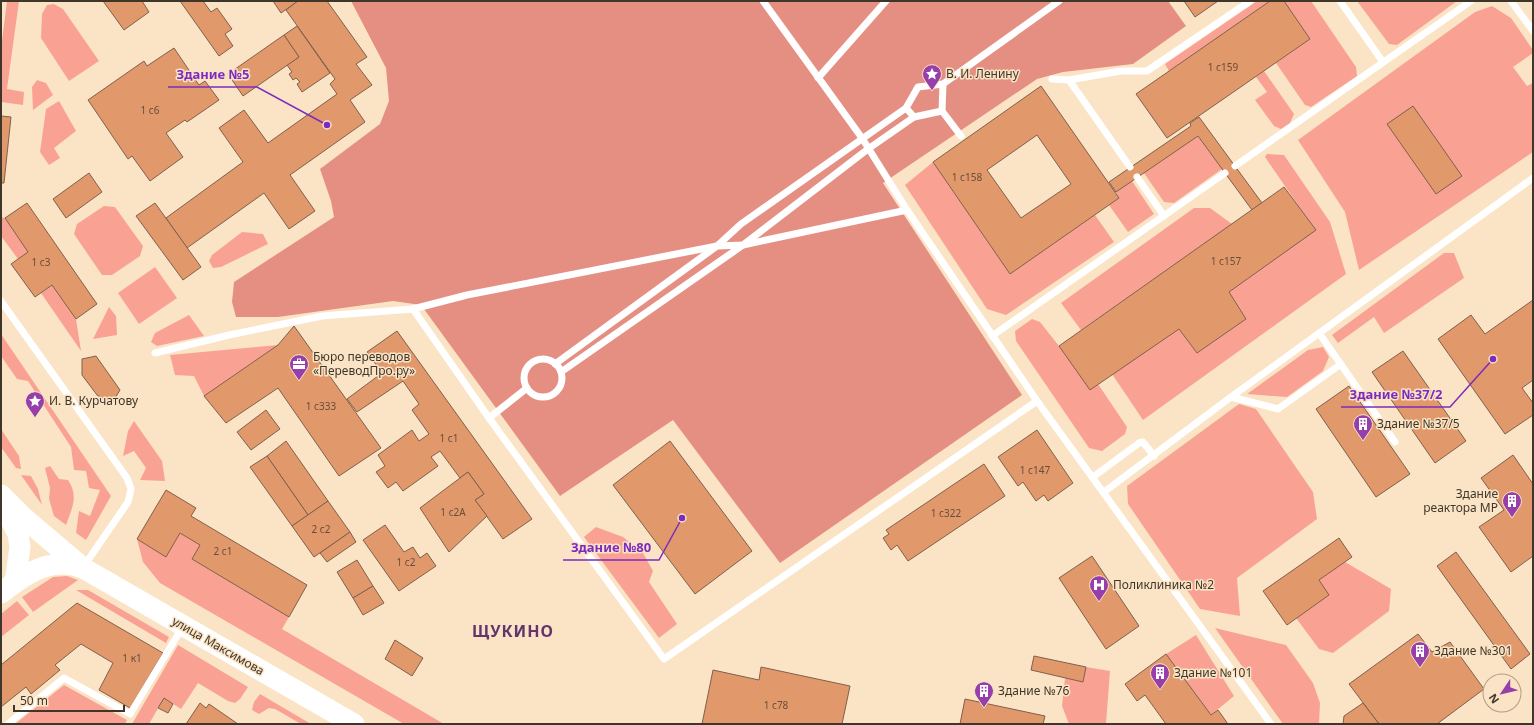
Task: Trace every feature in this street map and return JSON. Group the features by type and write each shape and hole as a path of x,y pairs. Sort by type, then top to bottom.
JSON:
{"street":[{"name":"улица Максимова","path":"1,495 29,522 83,568 354,724"},
{"path":"1,501 18,534 20,547 8,588"},
{"name":"улица Максимова","path":"8,588 37,570 53,564 65,564 83,568"}],"lane":[{"path":"763,1 862,138 907,210 992,336 1271,724"},
{"path":"818,78 886,1"},
{"path":"555,364 717,246 740,224 906,108 918,87 943,84 1059,1"},
{"path":"1052,79 1069,80 1121,71 1147,70 1250,1"},
{"path":"1340,1 1383,62"},
{"path":"1235,166 1471,1"},
{"path":"1511,1 1533,30"},
{"path":"1069,80 1130,167"},
{"path":"943,84 942,111 960,136"},
{"path":"906,108 914,117"},
{"path":"561,372 743,245 868,149 914,117 942,111"},
{"path":"992,336 1225,173"},
{"path":"1137,177 1164,216"},
{"path":"1104,492 1319,333 1533,178"},
{"path":"155,353 229,335 322,316 413,309 467,295 717,246 743,245 907,210"},
{"path":"1,301 127,478 131,489 127,503 83,568"},
{"path":"413,309 489,418 664,659 1037,400"},
{"path":"1319,333 1395,442"},
{"path":"544,360 555,364 561,372 561,384 554,394 549,396 536,396 531,393 525,383 525,371 533,362 544,360"},
{"path":"1231,398 1278,409 1341,364"},
{"path":"489,418 527,388"},
{"path":"1093,477 1139,443 1143,442 1154,456"},
{"path":"8,724 64,678 130,714 182,626"}],"shaded area":[{"path":"7,1 19,1 7,89 24,92 23,105 1,102 1,49"},
{"path":"351,1 1168,1 1186,26 1133,64 1063,72 1037,79 883,183 1022,395 780,563 673,420 560,496 421,305 393,301 278,317 236,317 232,302 234,282 334,217 331,201 320,169 380,124 389,101 386,68"},
{"path":"1257,1 1270,1 1169,71 1165,64"},
{"path":"1284,1 1311,1 1356,67 1357,76 1311,107 1305,105 1276,63 1310,39"},
{"path":"1357,1 1457,1 1397,45 1389,44"},
{"path":"54,4 63,9 99,61 69,81 41,38 42,14 47,5"},
{"path":"1492,6 1511,18 1533,50 1533,53 1513,67 1527,86 1533,83 1533,152 1359,270 1345,212 1298,140 1475,12"},
{"path":"1264,71 1294,114 1290,123 1281,129 1274,126 1255,100 1267,92 1256,77"},
{"path":"37,80 46,83 53,95 33,110 32,87"},
{"path":"59,101 76,131 54,148 60,158 49,165 40,152 46,109"},
{"path":"1198,136 1222,169 1174,203 1164,202 1144,173"},
{"path":"1267,154 1284,155 1330,222 1346,274 1143,420 1112,374 1179,329 1197,353 1246,319 1229,292 1315,230 1265,157"},
{"path":"933,162 1010,274 1095,215 1114,242 1006,315 987,309 905,185"},
{"path":"1132,181 1154,214 1128,232 1109,205 1119,198 1116,192"},
{"path":"104,206 115,207 143,246 140,256 112,275 102,275 74,234 77,224"},
{"path":"1194,208 1210,208 1232,224 1081,330 1061,303"},
{"path":"1,217 5,218 28,252 18,259 1,236"},
{"path":"242,232 263,234 268,244 221,267 213,268 209,261 212,255"},
{"path":"1444,253 1454,253 1464,278 1384,333 1374,317 1338,343 1332,335"},
{"path":"155,267 177,298 139,324 118,293"},
{"path":"52,285 76,319 81,351 41,293"},
{"path":"109,307 116,316 117,335 93,339"},
{"path":"189,315 204,336 157,346 151,342 155,333"},
{"path":"1032,319 1040,322 1090,389 1098,384 1127,427 1125,434 1102,451 1089,448 1016,341 1015,331"},
{"path":"1,334 111,496 86,540 76,533 79,511 90,516 100,490 89,488 86,471 74,470 71,447 28,381 17,379 1,356"},
{"path":"278,345 204,396 194,376 175,375 170,355"},
{"path":"1323,347 1329,357 1323,371 1287,397 1247,394 1308,350"},
{"path":"1239,404 1256,409 1313,492 1317,519 1237,578 1240,616 1200,609 1128,504 1127,486"},
{"path":"134,421 162,461 165,481 140,480 146,468 134,451 123,456 128,431"},
{"path":"1,429 19,456 21,469 16,468 1,447"},
{"path":"50,466 59,479 68,480 73,491 73,502 66,525 54,516 49,499 50,488 45,468"},
{"path":"21,475 31,476 38,489 42,505"},
{"path":"596,527 623,537 643,553 653,571 649,582 677,624 659,638 584,537"},
{"path":"180,533 200,545 192,559 289,617 282,629 444,724 404,724 160,583 143,562 137,539 166,557"},
{"path":"1345,562 1391,589 1389,611 1333,653 1319,649 1296,618 1329,595 1319,580"},
{"path":"67,576 78,580 33,612 22,597 53,577"},
{"path":"76,590 88,590 169,637 166,643"},
{"path":"17,601 29,615 1,637 1,614"},
{"path":"1215,628 1286,645 1313,683 1320,703 1319,724 1283,724"},
{"path":"1196,635 1234,696 1211,715 1166,654"},
{"path":"178,645 248,687 240,699 235,703 228,701 198,683 181,709 164,698 149,724 132,724"},
{"path":"1086,667 1110,671 1106,724 1069,724 1062,706 1065,678 1083,682"},
{"path":"64,685 127,720 125,724 15,724"},
{"path":"260,694 311,724 301,724 275,709 269,708 259,714 252,710 254,702"}],"building":[{"path":"103,1 142,1 149,12 124,30"},
{"path":"180,1 203,1 211,12 217,8 232,29 225,34 233,46 219,56"},
{"path":"273,1 298,1 281,13"},
{"path":"298,1 327,1 367,57 356,64 372,85 350,100 365,122 290,175 315,211 289,229 264,193 187,248 166,218 243,162 219,128 244,110 268,143 337,94 330,84 335,79 286,10"},
{"path":"1184,1 1218,1 1195,17"},
{"path":"1270,1 1284,1 1310,39 1167,138 1136,94"},
{"path":"297,26 330,73 302,92 297,84 300,82 296,78 293,80 289,74 292,72 287,65 299,57 284,35"},
{"path":"284,35 299,57 243,96 228,74"},
{"path":"174,48 199,85 205,81 219,100 187,122 185,120 166,133 183,157 150,181 132,156 128,159 88,100 144,61 147,66"},
{"path":"1041,86 1119,198 1010,274 933,162","holes":["1037,135 1071,184 1021,218 987,170"]},
{"path":"1413,106 1462,176 1436,194 1387,124"},
{"path":"1,116 11,117 4,183 1,183"},
{"path":"1199,117 1262,203 1252,210 1198,136 1116,192 1109,182 1191,126 1190,123"},
{"path":"89,173 102,192 66,218 53,199"},
{"path":"1284,187 1316,230 1229,292 1246,319 1197,353 1179,329 1090,390 1059,346"},
{"path":"27,203 97,304 76,319 52,285 35,297 11,264 28,252 5,218"},
{"path":"155,203 201,267 183,280 136,216"},
{"path":"1533,300 1533,380 1522,388 1533,403 1533,415 1505,434 1438,339 1471,315 1485,334"},
{"path":"294,326 381,448 339,476 278,388 226,423 204,396 278,345"},
{"path":"397,331 532,519 503,539 475,500 484,494 468,472 460,478 440,451 431,457 438,466 403,491 396,482 388,488 376,472 385,466 378,455 412,430 419,441 429,434 412,410 419,404 403,381 357,412 347,399 382,373 367,352"},
{"path":"1403,351 1466,441 1435,463 1372,372"},
{"path":"96,356 120,390 112,403 97,395 82,375 82,359"},
{"name":"Здание №37/5","path":"1349,386 1410,474 1376,497 1316,409"},
{"path":"266,410 280,429 251,450 237,432"},
{"path":"1037,430 1073,483 1048,501 1044,495 1036,501 1023,482 1018,486 998,457"},
{"path":"286,441 328,501 308,515 267,456"},
{"path":"670,441 752,551 695,594 613,485"},
{"name":"Здание реактора МР","path":"1513,455 1533,484 1533,556 1511,572 1479,527 1504,510 1481,478"},
{"path":"267,456 308,515 292,526 250,467"},
{"path":"984,464 1005,496 908,561 897,545 891,550 883,538 889,534 886,530"},
{"path":"468,472 484,494 475,500 487,516 449,552 420,508"},
{"path":"166,490 196,508 191,516 307,585 289,617 192,559 200,545 180,533 166,557 137,539"},
{"path":"328,501 350,532 314,557 292,526"},
{"path":"385,525 404,552 413,547 420,558 427,553 436,566 399,591 363,540"},
{"path":"350,532 356,542 327,562 320,553"},
{"path":"1339,538 1352,557 1319,580 1329,595 1287,625 1263,591"},
{"path":"1456,552 1530,654 1511,669 1437,566"},
{"name":"Поликлиника №2","path":"1092,556 1139,626 1106,649 1059,578"},
{"path":"357,560 373,586 353,598 337,572"},
{"path":"373,586 384,603 363,615 353,598"},
{"path":"77,603 163,653 130,708 99,690 113,663 81,644 55,665 60,670 31,694 26,687 1,707 1,665"},
{"name":"Здание №301","path":"1418,634 1432,652 1450,642 1482,686 1482,690 1437,724 1379,724 1349,684"},
{"path":"395,640 423,658 412,676 385,659"},
{"name":"Здание №101","path":"1166,654 1211,715 1218,710 1228,724 1166,724 1145,695 1137,701 1125,684"},
{"path":"1034,656 1086,667 1083,682 1031,670"},
{"path":"761,667 850,686 842,724 702,724 713,670 759,680"},
{"path":"164,698 173,704 168,713 158,708"},
{"name":"Здание №76","path":"965,699 1045,716 1043,724 960,724"},
{"path":"200,703 206,708 209,704 238,724 186,724"},
{"path":"1363,703 1379,724 1343,724 1344,716"}],"place":[{"name":"В. И. Ленину","path":"932,91"},
{"name":"Здание №5","path":"327,125"},
{"name":"Здание №37/2","path":"1493,359"},
{"name":"Бюро переводов «ПереводПро.ру»","path":"299,381"},
{"name":"И. В. Курчатову","path":"35,418"},
{"name":"Здание №37/5","path":"1363,441"},
{"name":"Здание №80","path":"682,518"},
{"name":"Здание реактора МР","path":"1512,518"},
{"name":"Поликлиника №2","path":"1099,602"},
{"name":"Здание №301","path":"1420,668"},
{"name":"Здание №101","path":"1160,690"},
{"name":"Здание №76","path":"984,708"}],"district":[{"name":"ЩУКИНО","path":"513,631"}]}
